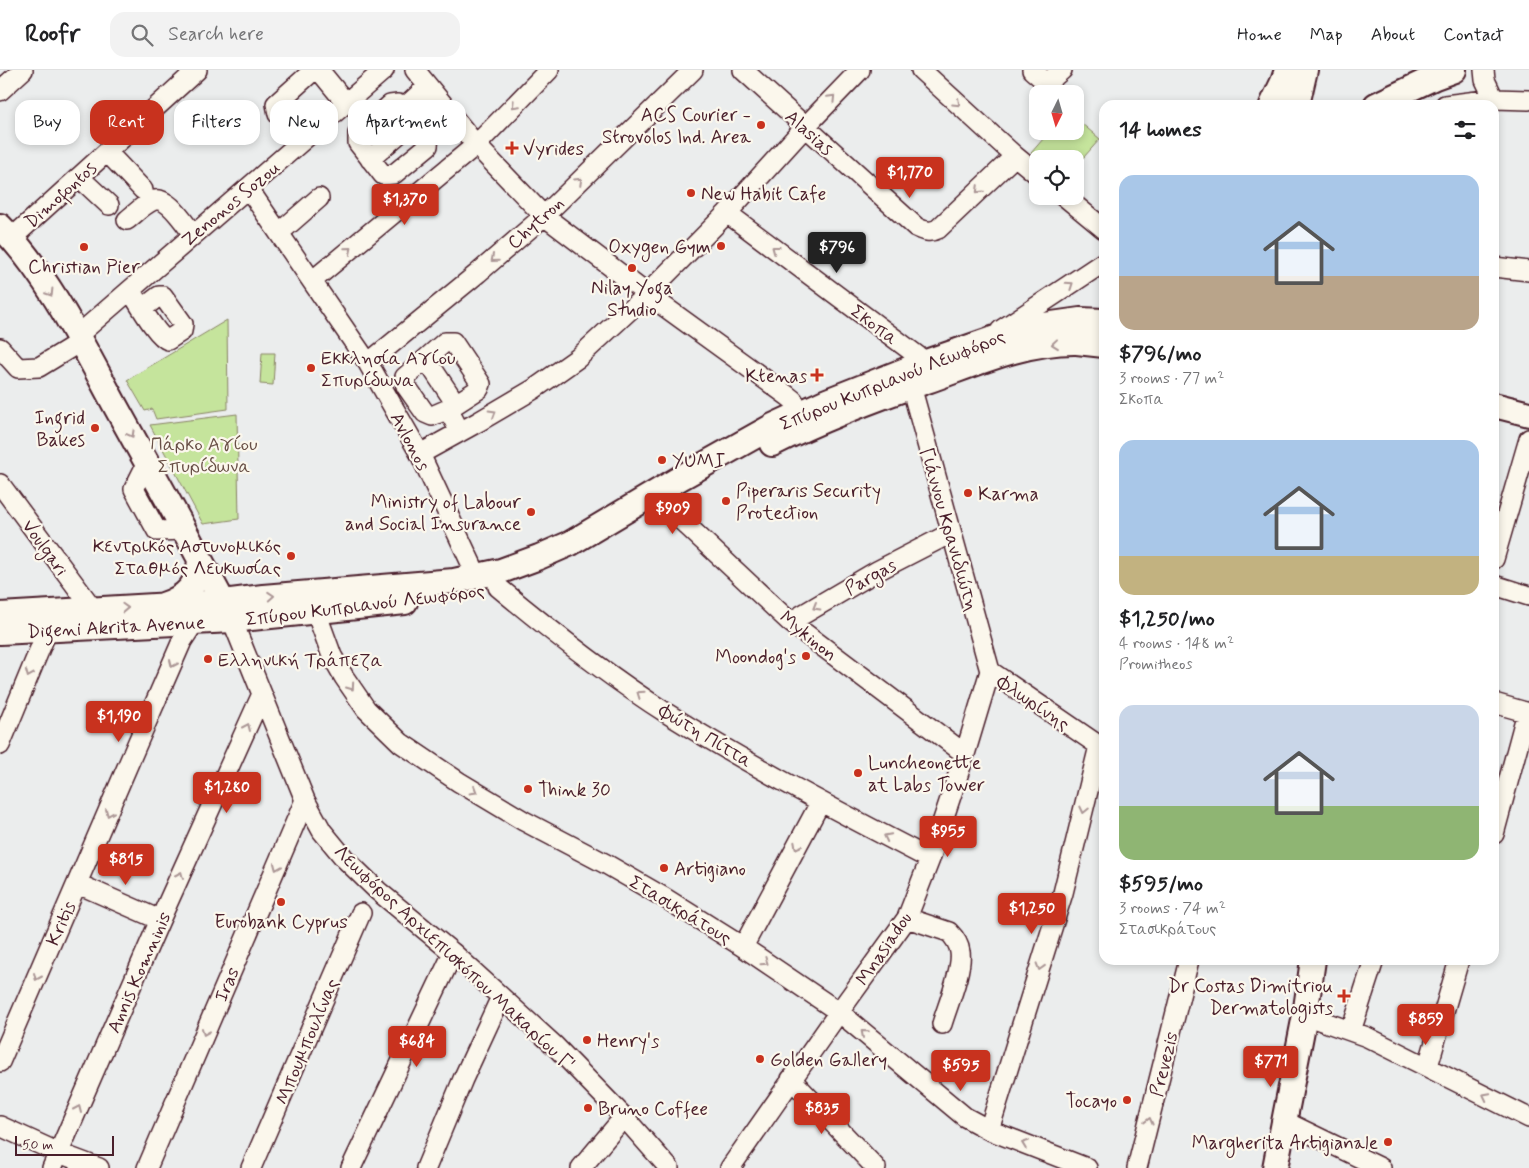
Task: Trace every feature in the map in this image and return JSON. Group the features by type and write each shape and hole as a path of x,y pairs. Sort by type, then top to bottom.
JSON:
{"main road":[{"path":"1274,100 1287,70"},
{"path":"1298,100 1306,70"},
{"path":"1413,100 1440,86 1461,70"},
{"path":"1386,100 1443,72"},
{"name":"Λεωφόρος Αρχιεπισκόπου Μακαρίου Γ'","path":"6,232 35,267 79,339 227,611"},
{"name":"Σπύρου Κυπριανού Λεωφόρος","path":"227,611 263,596 420,584 501,571 571,543 682,477 926,362 1024,328 1054,322 1099,321"},
{"name":"Σπύρου Κυπριανού Λεωφόρος","path":"227,611 316,612 454,596 498,587 554,568 763,449 805,419 832,416 911,386 1024,348 1057,343 1078,342 1099,344"},
{"path":"1499,391 1529,398"},
{"path":"1499,406 1529,414"},
{"path":"157,607 178,599 194,584 198,576 200,559"},
{"name":"Digeni Akrita Avenue","path":"0,632 93,609 157,607 227,611"},
{"name":"Digeni Akrita Avenue","path":"0,615 48,621 195,621 227,611"},
{"path":"1275,1168 1305,1015 1311,965"}],"street":[{"name":"Dimofontos","path":"6,232 79,177 196,70"},
{"path":"280,100 314,70"},
{"path":"319,70 346,102"},
{"name":"Zenonos Sozou","path":"338,109 384,70"},
{"path":"415,70 476,145 544,216 647,294 788,396 793,400 805,419"},
{"path":"312,281 476,145 549,70"},
{"name":"Chytron","path":"368,364 478,274 544,216 693,70"},
{"name":"Alasias","path":"743,70 916,227 930,232 938,229 1014,156"},
{"path":"420,454 534,389 578,358 647,294 727,214 804,127 860,70"},
{"path":"921,70 1029,168"},
{"path":"1032,70 1047,83 1062,70"},
{"path":"1484,70 1485,80 1494,99"},
{"path":"0,91 16,72"},
{"path":"419,100 428,86"},
{"path":"1486,100 1529,100"},
{"name":"Zenonos Sozou","path":"0,348 18,368 39,367 79,339 193,234 298,145"},
{"path":"359,145 383,175 389,176 394,174 428,145"},
{"path":"370,159 382,145"},
{"path":"106,152 143,190"},
{"path":"79,177 109,205"},
{"name":"Avlonos","path":"248,188 368,364 420,454 477,576"},
{"path":"279,233 319,198"},
{"path":"127,220 152,201 159,199 166,201 193,234"},
{"path":"1075,205 1099,225"},
{"name":"Σκοπα","path":"727,214 926,362"},
{"path":"985,341 1099,265"},
{"path":"1499,268 1529,271"},
{"path":"130,290 142,309"},
{"path":"445,342 453,342 481,384 479,389 452,406 432,416 428,415 406,386 405,377 445,342"},
{"path":"426,359 452,406 460,432"},
{"name":"Γιάννου Κρανιδιώτη","path":"911,386 990,671"},
{"path":"1499,543 1529,439"},
{"name":"Voulgari","path":"0,484 93,609"},
{"name":"Mykinon","path":"664,504 790,622 965,754"},
{"name":"Pargas","path":"790,622 877,571 951,533"},
{"name":"Φώτη Πίττα","path":"498,587 566,643 667,714 820,803 930,859"},
{"path":"1499,587 1529,596"},
{"name":"Λεωφόρος Αρχιεπισκόπου Μακαρίου Γ'","path":"227,611 262,694 304,805 322,831 345,859 378,891 453,953 555,1046 624,1117 669,1168"},
{"name":"Στασικράτους","path":"316,612 332,656 344,678 366,709 401,743 459,782 524,821 614,869 743,947 839,1012 965,1117 989,1130 1087,1168"},
{"path":"0,745 48,621"},
{"name":"Kritis","path":"0,1062 179,650 195,621"},
{"name":"Φλωρίνης","path":"990,671 1099,746"},
{"name":"Mnasiadou","path":"730,1168 907,918 930,859 990,671"},
{"name":"Annis Komninis","path":"56,1161 160,920 262,694"},
{"path":"1499,704 1528,712 1499,816"},
{"path":"989,1130 1063,893 1099,759"},
{"path":"743,947 820,803"},
{"name":"Iras","path":"146,1168 304,805"},
{"path":"78,884 160,920"},
{"name":"Μπουμπουλίνας","path":"251,1168 361,913"},
{"path":"907,918 949,932 954,937 960,951 960,967 942,1024"},
{"path":"351,1168 453,953"},
{"name":"Prevezis","path":"1137,1168 1188,965"},
{"path":"1351,1031 1372,965"},
{"path":"1428,1066 1457,965"},
{"path":"426,1168 501,997"},
{"path":"1305,1015 1367,1037 1529,1118"},
{"path":"792,1079 876,1168"},
{"path":"581,1168 624,1117"},
{"path":"1284,1122 1381,1168"},
{"path":"0,1126 56,1161 99,1168"}],"green space":[{"path":"1084,126 1099,138 1084,157 1084,150 1034,150 1042,140 1084,140"},
{"path":"227,320 228,409 156,419 152,409 145,411 127,380"},
{"path":"262,353 275,353 273,385 260,384"},
{"name":"Πάρκο Αγίου Σπυρίδωνα","path":"237,414 239,519 203,524 150,425"}],"place":[{"name":"ACS Courier - Strovolos Ind. Area","path":"761,125"},
{"name":"Vyrides","path":"512,148"},
{"name":"New Habit Cafe","path":"691,193"},
{"name":"Oxygen Gym","path":"721,246"},
{"name":"Christian Pier","path":"84,247"},
{"name":"Nilay Yoga Studio","path":"632,268"},
{"name":"Εκκλησία Αγίου Σπυρίδωνα","path":"311,368"},
{"name":"Ktenas","path":"817,375"},
{"name":"Ingrid Bakes","path":"95,428"},
{"name":"YUMI","path":"662,460"},
{"name":"Karma","path":"968,493"},
{"name":"Piperaris Security Protection","path":"726,501"},
{"name":"Ministry of Labour and Social Insurance","path":"531,512"},
{"name":"Κεντρικός Αστυνομικός Σταθμός Λευκωσίας","path":"291,556"},
{"name":"Moondog's","path":"806,656"},
{"name":"Ελληνική Τράπεζα","path":"208,659"},
{"name":"Luncheonette at Labs Tower","path":"858,773"},
{"name":"Think 30","path":"528,789"},
{"name":"Artigiano","path":"664,868"},
{"name":"Eurobank Cyprus","path":"281,902"},
{"name":"Dr Costas Dimitriou Dermatologists","path":"1344,996"},
{"name":"Henry's","path":"587,1040"},
{"name":"Golden Gallery","path":"760,1059"},
{"name":"Tocayo","path":"1127,1100"},
{"name":"Bruno Coffee","path":"588,1108"},
{"name":"Margherita Artigianale","path":"1388,1142"}]}
